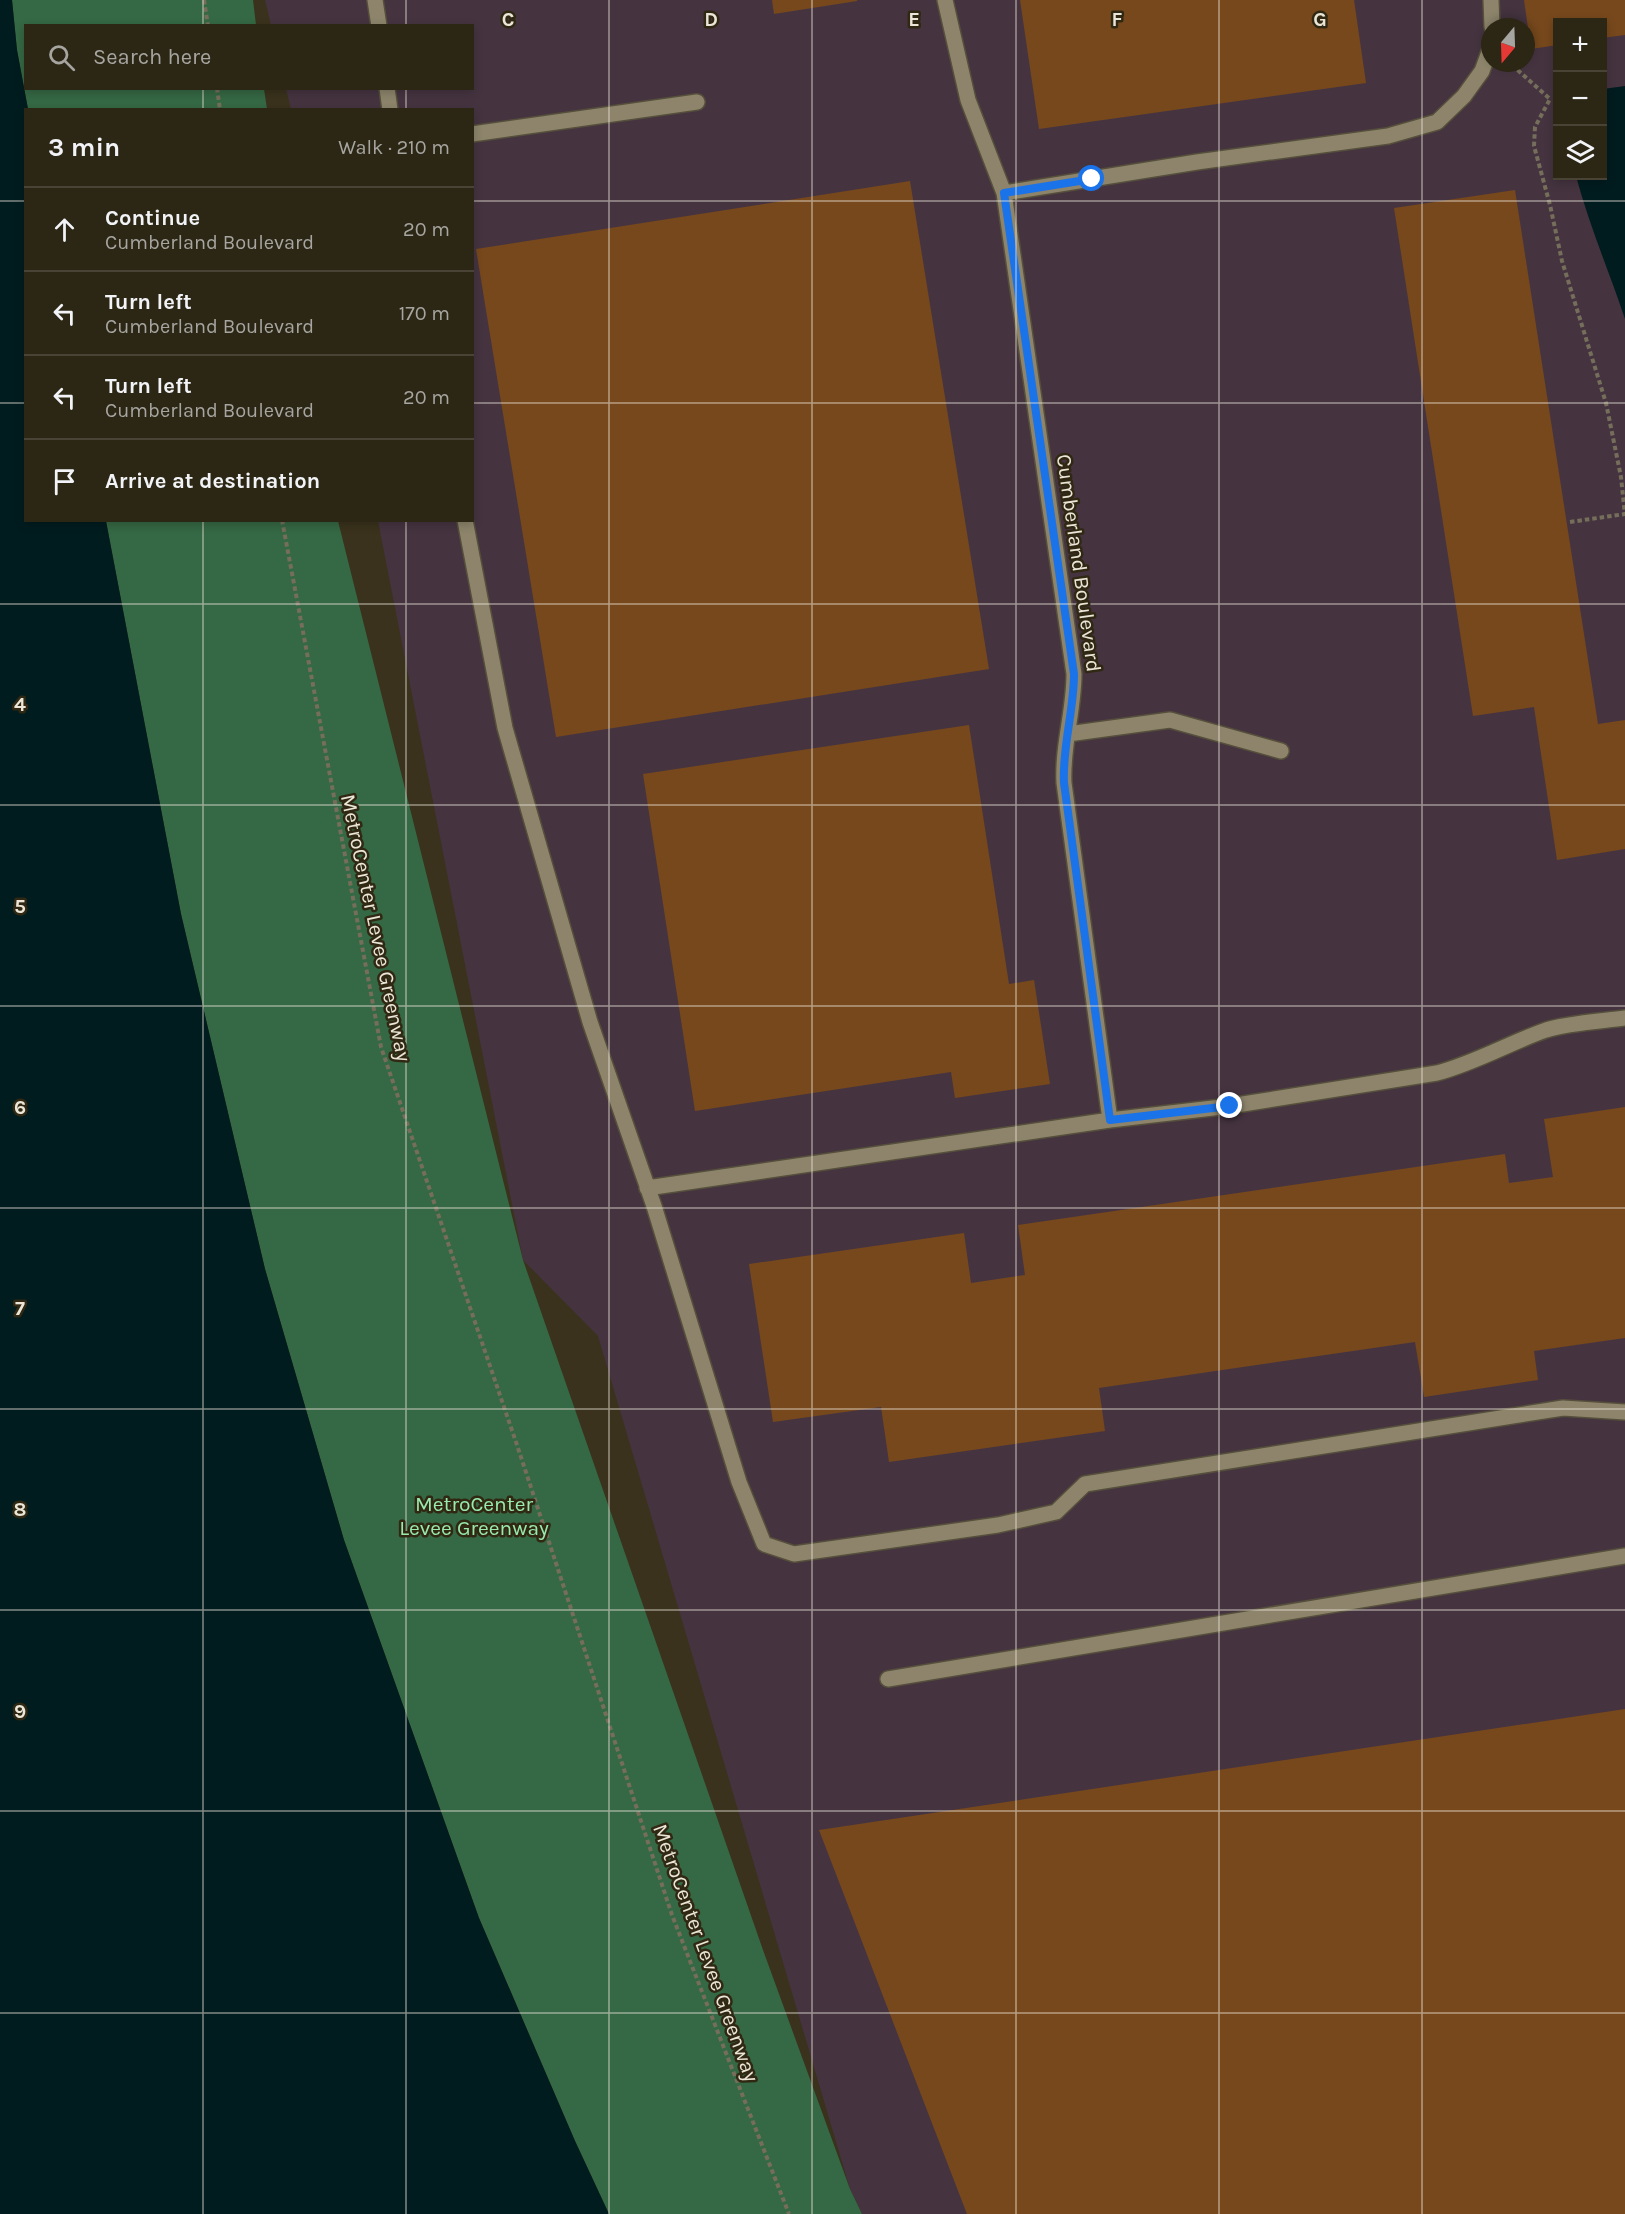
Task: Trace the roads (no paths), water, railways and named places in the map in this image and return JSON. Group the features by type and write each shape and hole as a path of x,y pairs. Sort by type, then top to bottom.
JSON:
{"lane":[{"path":"375,0 379,24"},
{"name":"Cumberland Boulevard","path":"945,0 968,100 1004,193 1074,674 1072,713 1063,762 1064,783 1110,1120"},
{"path":"1491,0 1492,18"},
{"path":"1004,193 1197,162 1388,136 1437,122 1464,96 1481,72"},
{"path":"387,90 390,108"},
{"path":"474,134 697,102"},
{"path":"465,522 505,728 590,1022 647,1188 740,1482 764,1544 794,1554 998,1525 1056,1512 1086,1484 1563,1408 1625,1412"},
{"path":"1068,735 1170,720 1281,751"},
{"path":"647,1188 1110,1120 1230,1106 1437,1073 1466,1064 1548,1029 1625,1018"},
{"path":"888,1679 1625,1556"}],"water":[{"path":"0,0 12,0 17,50 28,108 24,108 24,522 106,522 181,914 265,1269 344,1540 479,1918 609,2214 0,2214"},
{"path":"1625,86 1625,319 1577,180 1607,180 1607,88"}],"park label":[{"name":"MetroCenter Levee Greenway","path":"474,1516"}]}
